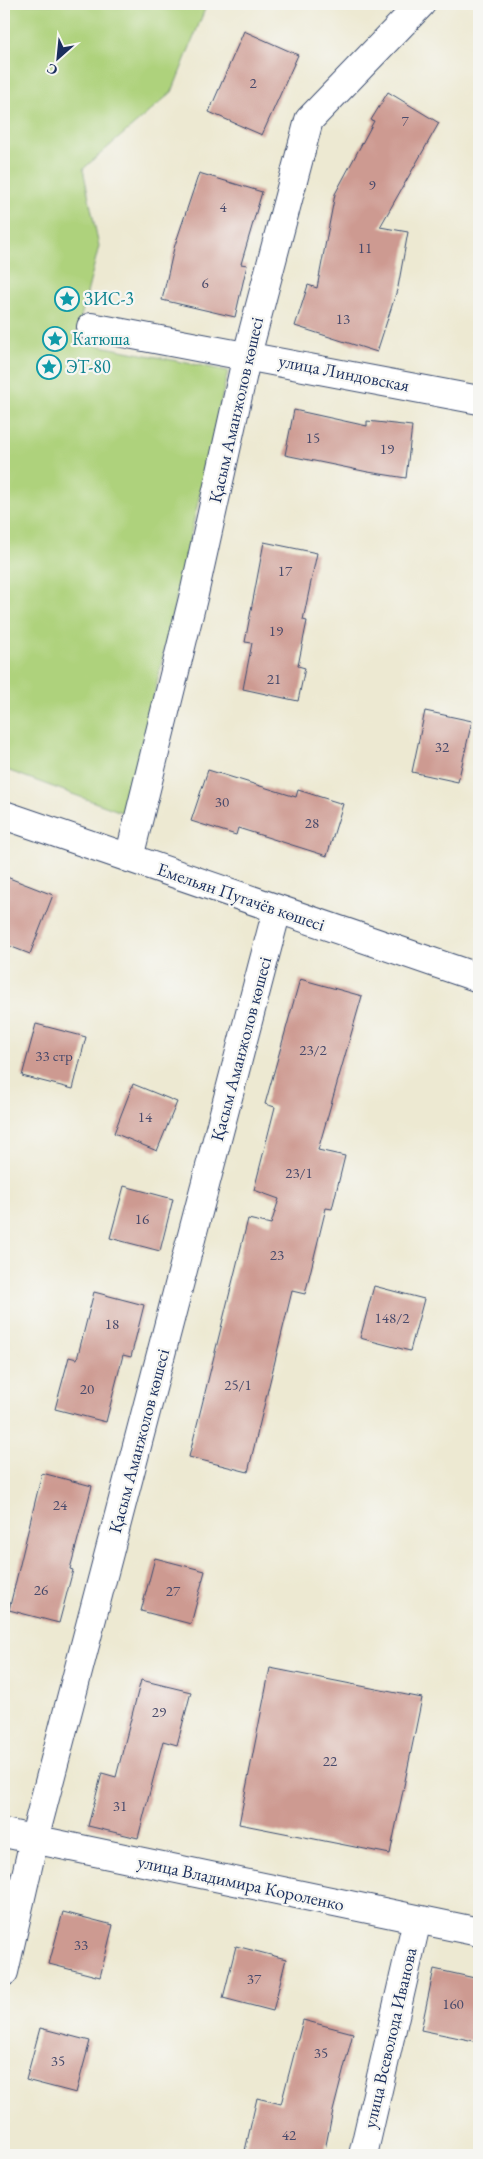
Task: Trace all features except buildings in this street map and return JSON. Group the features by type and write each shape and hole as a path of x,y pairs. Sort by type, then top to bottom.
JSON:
{"street":[{"name":"Қасым Аманжолов көшесі","path":"129,858 194,594 247,355 309,120 421,4"},
{"name":"улица Линдовская","path":"91,327 479,400"},
{"name":"Емельян Пугачёв көшесі","path":"4,814 277,910 479,978"},
{"name":"Қасым Аманжолов көшесі","path":"4,1972 34,1840 277,910"},
{"name":"улица Владимира Короленко","path":"4,1833 479,1932"},
{"name":"улица Всеволода Иванова","path":"363,2155 417,1920"}],"green space":[{"path":"4,4 207,4 172,92 83,169 99,246 75,341 228,371 127,814 4,769"}],"place":[{"name":"ЗИС-3","path":"67,299"},
{"name":"Катюша","path":"55,339"},
{"name":"ЭТ-80","path":"49,367"}]}
